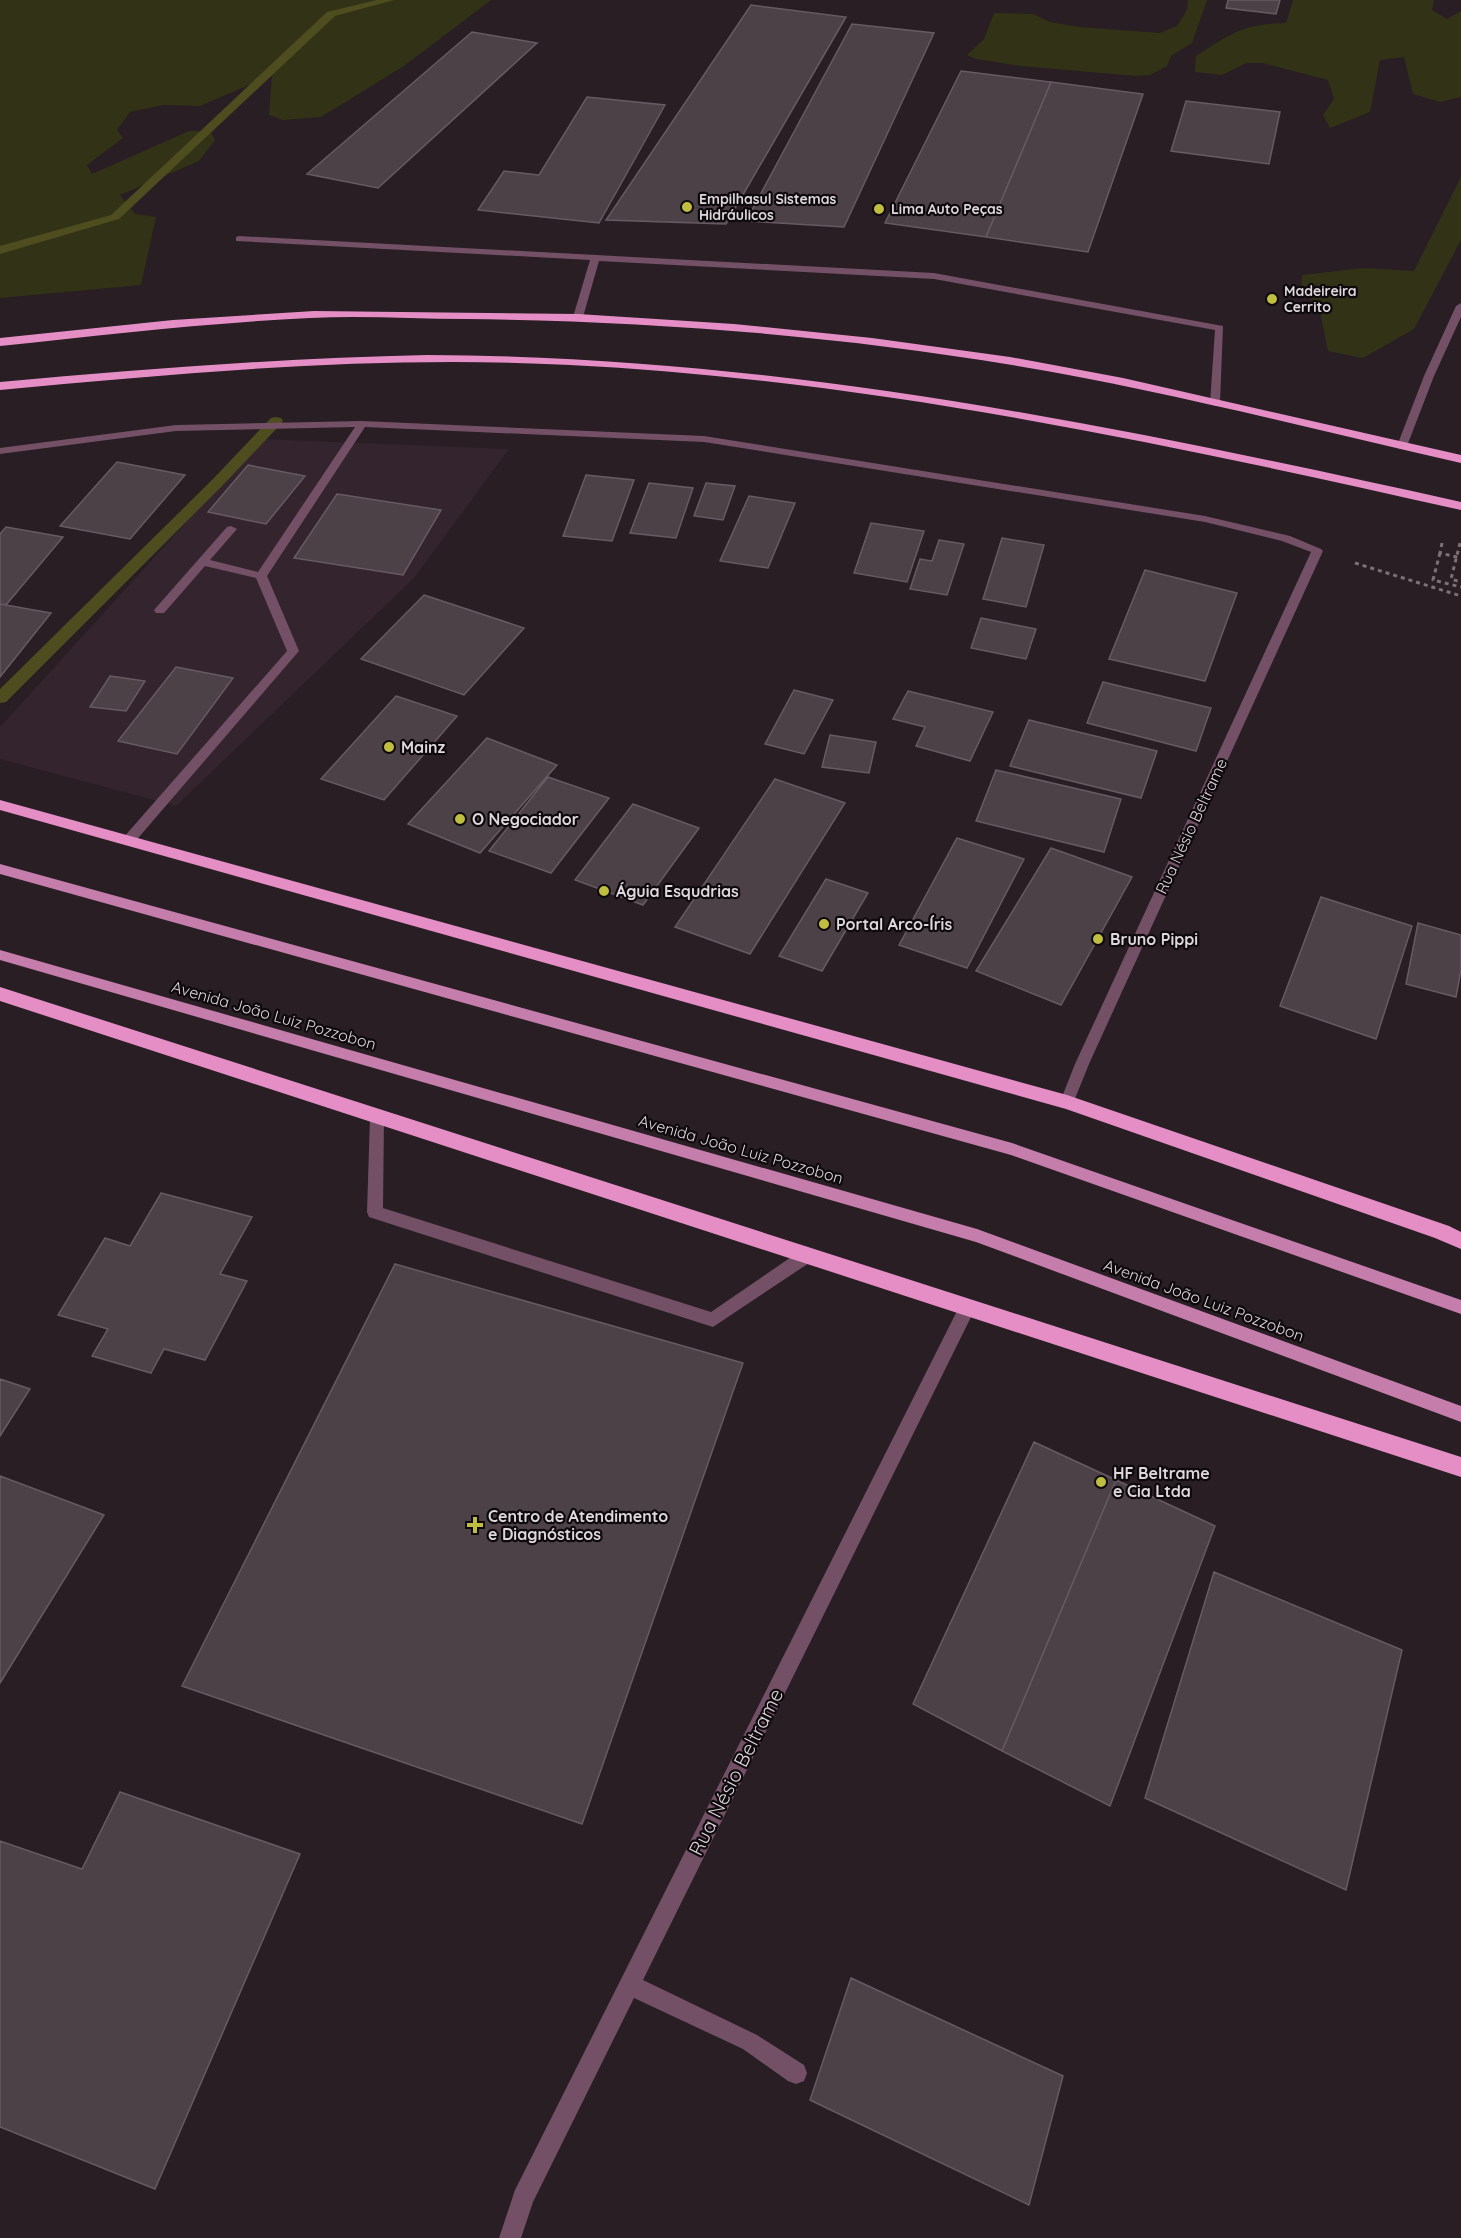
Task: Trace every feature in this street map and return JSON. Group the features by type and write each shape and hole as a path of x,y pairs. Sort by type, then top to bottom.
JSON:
{"highway":[{"path":"0,342 173,324 314,314 578,316 734,328 999,359 1123,382 1461,459"},
{"path":"0,386 143,372 450,357 570,360 734,373 999,410 1461,506"},
{"path":"0,805 1067,1102 1461,1240"},
{"path":"0,994 1461,1467"}],"main road":[{"path":"0,869 1012,1149 1461,1307"},
{"name":"Avenida João Luiz Pozzobon","path":"0,955 977,1236 1461,1414"}],"street":[{"path":"239,240 934,276 1220,328 1215,403"},
{"path":"578,316 595,258"},
{"path":"1402,446 1429,376 1461,306"},
{"path":"0,451 176,428 362,424 704,439 1205,519 1286,538 1317,551"},
{"path":"261,576 362,424"},
{"path":"160,610 231,529"},
{"name":"Rua Nésio Beltrame","path":"1067,1102 1087,1053 1317,551"},
{"path":"202,562 261,576"},
{"path":"128,841 293,651 261,576"},
{"path":"377,1116 375,1212 713,1320 806,1256"},
{"name":"Rua Nésio Beltrame","path":"510,2238 523,2198 968,1308"},
{"path":"630,1985 750,2042 796,2073"}],"path":[{"path":"1317,551 1461,596"},
{"path":"1440,553 1433,580 1461,587"},
{"path":"1447,554 1460,557 1451,579 1461,582"}],"shaded area":[{"path":"0,0 491,0 404,66 321,117 283,120 269,115 272,75 200,106 163,105 130,112 117,130 123,138 87,165 92,174 189,131 210,131 215,140 199,161 120,195 135,214 156,217 141,285 0,298"},
{"path":"1188,0 1207,0 1192,43 1171,56 1167,66 1150,75 1136,76 1021,66 976,59 967,55 984,39 994,13 1033,14 1050,22 1079,27 1159,33 1177,26 1187,10"},
{"path":"1293,0 1434,0 1432,10 1447,19 1461,11 1461,97 1440,102 1413,94 1404,57 1380,60 1370,112 1330,128 1323,115 1334,99 1328,80 1262,63 1246,63 1222,75 1195,72 1196,56 1238,31 1258,25 1286,23"},
{"path":"1461,177 1461,240 1414,329 1363,358 1328,351 1319,307 1301,291 1302,275 1363,268 1414,271"},
{"path":"262,439 509,449 414,578 176,806 0,759 0,727"}],"building":[{"path":"1228,0 1280,0 1276,14 1226,8"},
{"path":"751,5 846,17 726,224 606,220"},
{"path":"852,24 934,33 844,227 746,221"},
{"path":"472,32 537,43 378,188 307,174"},
{"path":"961,71 1051,82 986,237 885,223"},
{"path":"1051,82 1143,94 1088,252 986,237"},
{"path":"587,97 665,105 599,223 478,210 504,171 539,175"},
{"path":"1186,101 1280,112 1269,164 1171,151"},
{"path":"117,462 185,475 130,539 60,526"},
{"path":"248,465 305,476 266,524 208,512"},
{"path":"586,475 634,480 612,541 563,536"},
{"path":"649,483 693,488 676,538 630,533"},
{"path":"706,483 735,486 723,520 694,516"},
{"path":"337,494 441,510 403,575 294,558"},
{"path":"749,496 795,503 768,568 720,561"},
{"path":"871,523 924,531 907,582 854,573"},
{"path":"6,527 63,537 6,605 0,604 0,534"},
{"path":"1002,538 1044,545 1026,607 983,599"},
{"path":"939,540 964,544 947,595 910,589 920,559 932,561"},
{"path":"1145,570 1237,593 1205,681 1109,659"},
{"path":"424,595 524,628 464,695 361,659"},
{"path":"0,604 51,613 0,677"},
{"path":"981,618 1036,629 1026,659 971,648"},
{"path":"176,667 233,678 177,754 118,741"},
{"path":"110,676 145,681 126,711 90,707"},
{"path":"1103,682 1211,708 1196,751 1087,723"},
{"path":"794,690 833,700 804,754 765,744"},
{"path":"908,691 993,712 970,761 916,746 925,727 893,719"},
{"name":"Mainz","path":"396,696 457,716 384,800 321,779"},
{"path":"1029,720 1157,751 1141,798 1010,766"},
{"path":"830,735 876,742 869,773 822,767"},
{"path":"487,738 557,765 480,853 408,824"},
{"path":"996,770 1121,799 1104,852 976,821"},
{"path":"548,777 609,798 551,873 489,851"},
{"path":"775,779 845,803 750,954 675,927"},
{"path":"633,804 699,828 643,905 575,880"},
{"path":"957,838 1024,859 967,968 899,945"},
{"path":"1051,848 1132,877 1061,1005 976,971"},
{"name":"Portal Arco-Íris","path":"826,879 868,893 822,971 779,956"},
{"path":"1321,897 1412,926 1376,1039 1280,1006"},
{"path":"1418,923 1461,935 1461,970 1456,997 1406,984"},
{"path":"161,1193 252,1217 220,1274 247,1281 205,1360 164,1349 151,1373 92,1356 108,1329 58,1315 105,1238 130,1246"},
{"name":"Centro de Atendimento e Diagnósticos","path":"395,1264 743,1363 582,1824 182,1686"},
{"path":"0,1379 30,1389 0,1436"},
{"path":"1034,1442 1116,1480 1002,1751 913,1704"},
{"path":"0,1476 104,1515 0,1683"},
{"path":"1116,1480 1215,1526 1110,1806 1002,1751"},
{"path":"1214,1572 1402,1650 1346,1890 1145,1798"},
{"path":"120,1792 300,1854 155,2189 0,2127 0,1841 82,1869"},
{"path":"851,1978 1063,2076 1029,2205 810,2100"}],"waterway":[{"path":"0,250 115,217 331,14 389,0"},
{"path":"0,698 217,483 276,421"}],"place":[{"name":"Empilhasul Sistemas Hidráulicos","path":"687,207"},
{"name":"Lima Auto Peças","path":"879,209"},
{"name":"Madeireira Cerrito","path":"1272,299"},
{"name":"Mainz","path":"389,747"},
{"name":"O Negociador","path":"460,819"},
{"name":"Águia Esqudrias","path":"604,891"},
{"name":"Portal Arco-Íris","path":"824,924"},
{"name":"Bruno Pippi","path":"1098,939"},
{"name":"HF Beltrame e Cia Ltda","path":"1101,1482"},
{"name":"Centro de Atendimento e Diagnósticos","path":"475,1525"}]}
